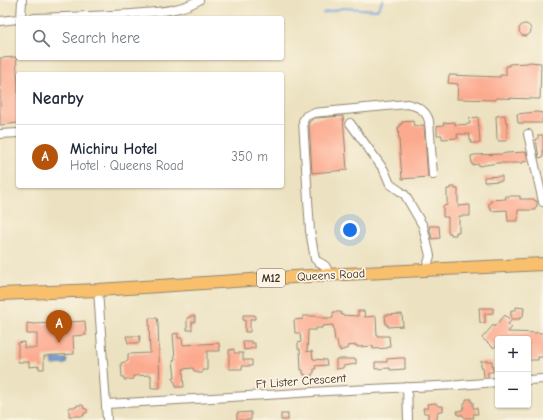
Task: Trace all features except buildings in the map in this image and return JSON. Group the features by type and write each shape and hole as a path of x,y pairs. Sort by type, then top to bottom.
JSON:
{"highway":[{"name":"Queens Road","path":"0,294 98,290 324,275 543,264"}],"street":[{"path":"21,16 22,0"},
{"path":"83,16 158,12 189,5 199,0"},
{"path":"0,22 16,19"},
{"path":"324,275 327,269 315,259 311,238 303,121 306,116 313,113 407,104 419,107 428,115 433,175"},
{"path":"350,123 384,170 390,184 405,195 423,226 430,256 426,270"},
{"path":"0,134 16,132"},
{"path":"528,134 543,202"},
{"path":"98,290 107,420"},
{"path":"531,380 543,378"},
{"name":"Ft Lister Crescent","path":"106,404 275,395 327,390 407,388 495,382"},
{"path":"407,388 408,420"}],"water":[{"path":"52,359 67,359 66,364 53,365"}],"waterway":[{"path":"323,13 343,8 377,10 383,0"}],"place":[{"name":"Michiru Hotel","path":"59,343"}]}
